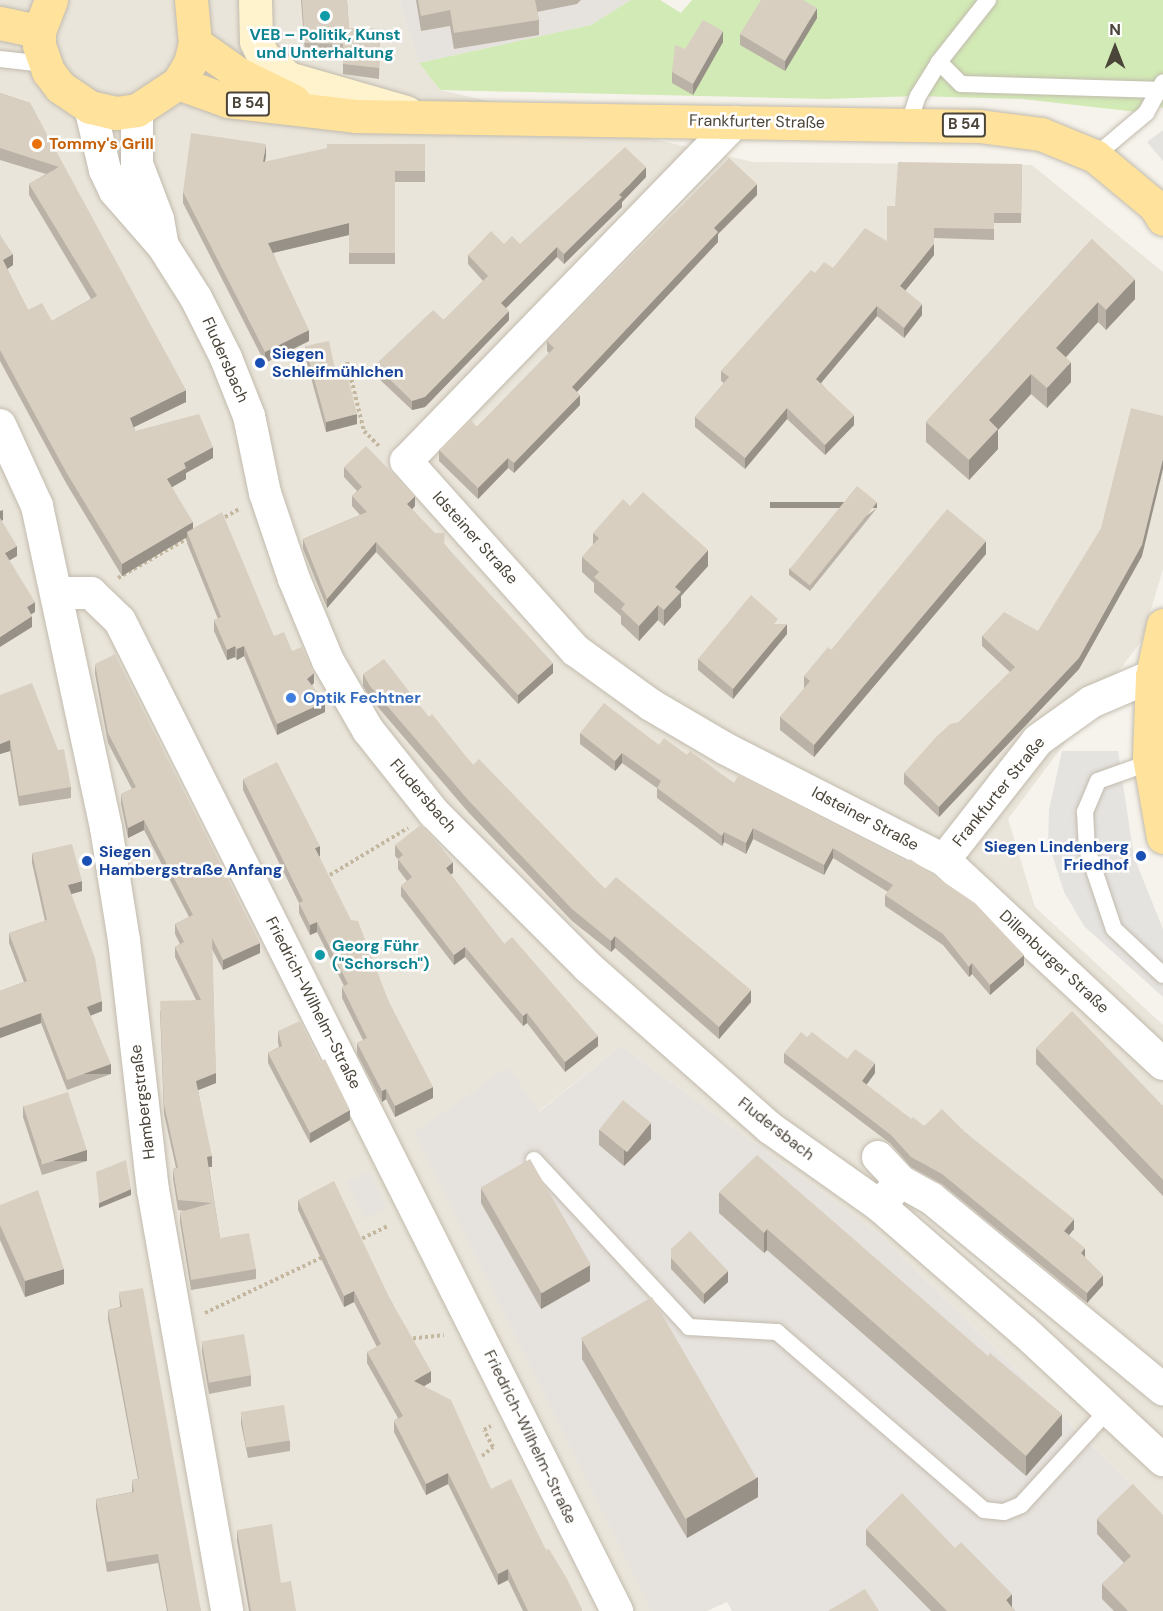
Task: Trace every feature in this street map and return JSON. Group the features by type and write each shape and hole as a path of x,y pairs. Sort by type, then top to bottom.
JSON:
{"main road":[{"path":"51,0 39,31 45,64 60,87 90,107 116,112 137,110 178,82 190,63 195,43 191,0"},
{"path":"255,0 256,40 262,56 288,78 425,118"},
{"path":"0,23 39,31"},
{"name":"Frankfurter Straße","path":"195,43 239,74 320,113"},
{"name":"Frankfurter Straße","path":"178,82 228,101 320,113 425,118 909,123 979,126 1041,134 1095,156 1155,206 1163,219"},
{"path":"1163,625 1152,676 1149,757 1163,837"}],"street":[{"name":"Fludersbach","path":"90,107 105,170 115,191 163,246 196,298 226,358 249,416 266,493 294,579 328,661 368,730 434,813 606,983 770,1128 880,1206 1109,1409 1163,1460"},
{"name":"Fludersbach","path":"137,110 137,164 158,219 163,246"},
{"name":"Idsteiner Straße","path":"735,122 406,461 575,650 651,705 726,749 945,860"},
{"path":"0,425 37,506 57,593"},
{"name":"Friedrich-Wilhelm-Straße","path":"57,593 91,593 120,621 419,1212 617,1611"},
{"name":"Hambergstraße","path":"57,593 109,850 175,1327 227,1611"},
{"name":"Frankfurter Straße","path":"945,860 1038,740 1091,702 1152,676"},
{"name":"Dillenburger Straße","path":"945,860 1163,1064"},
{"path":"878,1157 900,1181 931,1198 1163,1389"},
{"path":"880,1206 900,1181"}],"lane":[{"path":"909,123 918,96 939,62 988,0"},
{"path":"0,59 45,64"},
{"path":"939,62 961,84 1096,90 1162,86"},
{"path":"1095,156 1146,112 1162,86"},
{"path":"1149,757 1137,768 1098,782 1085,812 1088,849 1114,929 1163,975"},
{"path":"534,1160 689,1327 777,1332 984,1510 1004,1512 1021,1505 1109,1409"}],"path":[{"path":"347,362 364,431 376,445"},
{"path":"214,523 266,493"},
{"path":"143,564 194,535"},
{"path":"319,881 434,813"},
{"path":"356,1242 419,1212"},
{"path":"175,1327 334,1252"},
{"path":"401,1342 412,1336 445,1335 447,1342"},
{"path":"482,1456 493,1447 484,1430"}],"shaded area":[{"path":"0,0 399,0 419,63 440,90 753,162 1032,165 1163,272 1163,569 1142,640 1008,819 1035,907 1163,1025 1163,1517 877,1232 621,1046 538,1112 653,1611 0,1611"},
{"path":"399,0 631,0 591,25 419,63"},
{"path":"1163,130 1163,161 1147,142"},
{"path":"1062,751 1118,751 1134,857 1163,929 1163,997 1084,926 1064,892 1048,842 1049,810"},
{"path":"621,1046 877,1232 1163,1517 1163,1611 732,1611 727,1602 707,1611 652,1611 414,1133 508,1067 539,1112"},
{"path":"369,1171 387,1208 365,1219 347,1182"}],"green space":[{"path":"631,0 660,0 681,13 692,0 1163,0 1163,108 1156,105 1146,113 1022,99 918,96 825,99 440,90 419,63 591,25"}],"building":[{"path":"302,0 347,0 349,28 380,29 379,68 343,64 343,44 305,43"},
{"path":"418,0 535,0 539,20 454,33 450,10 421,16"},
{"path":"761,0 803,0 817,8 785,61 740,34"},
{"path":"703,20 723,31 693,84 672,72 675,45 685,49"},
{"path":"0,93 30,103 186,390 130,418 135,431 199,414 213,447 184,463 186,468 167,479 193,522 122,564 66,472 0,350 0,235 13,254 3,260 28,310 42,303 52,321 97,296 29,184 59,167 0,148"},
{"path":"191,133 266,144 263,162 327,148 327,144 425,144 425,171 395,171 395,253 349,253 349,223 268,243 309,330 265,352 183,192"},
{"path":"625,147 646,167 619,195 622,197 564,254 557,247 501,303 509,311 425,397 412,401 375,365 433,310 444,320 488,276 468,255 491,231 504,244 512,236 520,244"},
{"path":"729,158 757,184 714,228 718,232 572,387 580,395 514,463 508,458 478,488 439,450 470,419 477,427 554,348 547,341"},
{"path":"898,162 1022,164 1021,213 994,213 994,229 934,228 934,244 900,286 922,304 904,328 877,306 816,379 854,415 825,445 787,408 745,458 695,417 729,377 721,371 811,270 815,273 824,262 833,268 865,228 887,241 887,206 895,206"},
{"path":"1092,239 1135,279 1106,310 1098,302 1056,348 1071,362 1047,388 1031,374 989,420 998,429 969,460 926,422"},
{"path":"329,341 336,373 346,370 357,414 326,422 305,346"},
{"path":"1131,408 1163,416 1163,459 1142,545 1079,658 939,807 904,773 936,737 950,724 959,722 1015,667 982,636 1004,612 1038,631 1101,528"},
{"path":"366,446 415,496 407,504 435,533 445,533 444,544 553,663 518,695 376,542 327,599 303,539 367,512 352,496 362,487 344,467"},
{"path":"857,486 877,502 810,586 790,569"},
{"path":"643,492 708,550 675,587 681,592 664,610 658,605 639,626 621,609 625,604 594,577 599,572 582,557 599,538 593,533 623,499 630,506"},
{"path":"947,509 986,541 814,745 780,717 810,681 804,676 828,647 831,650"},
{"path":"222,512 274,636 284,632 292,651 302,647 314,673 307,679 325,702 277,724 244,646 237,649 235,646 227,650 214,620 221,617 187,532"},
{"path":"0,518 17,546 5,553 35,602 27,607 32,616 0,637"},
{"path":"751,595 778,619 774,624 787,624 733,689 698,659"},
{"path":"115,654 260,943 223,960 212,938 216,1073 196,1081 212,1156 207,1157 220,1238 249,1233 256,1269 191,1280 180,1212 212,1203 178,1200 173,1169 178,1168 164,1104 160,1001 201,1000 175,947 184,942 175,924 193,915 144,820 128,828 121,794 136,787 108,733 95,664"},
{"path":"384,659 429,717 432,714 473,765 479,759 605,889 616,877 751,990 719,1027 615,936 611,941 572,909 469,801 370,686 363,674"},
{"path":"32,683 58,750 64,749 71,787 19,796 10,740 0,744 0,695"},
{"path":"604,703 659,745 664,738 687,755 690,751 734,783 739,774 908,862 910,859 975,903 1024,955 990,985 972,963 969,967 943,934 885,895 893,885 833,848 824,865 753,828 746,843 724,832 722,836 657,788 661,781 622,753 615,761 580,733"},
{"path":"277,762 320,846 315,848 351,920 358,921 388,1000 433,1087 395,1106 386,1089 382,1091 357,1043 367,1038 342,987 348,984 317,922 310,925 299,903 303,901 243,779"},
{"path":"422,824 453,862 446,868 504,944 512,937 598,1036 565,1062 527,1013 523,1016 465,947 454,955 401,886 412,877 398,859 403,855 395,845"},
{"path":"72,844 82,881 68,885 95,958 102,1001 87,1007 111,1064 67,1080 41,1013 0,1028 0,991 27,981 9,933 47,920 32,853"},
{"path":"1072,1011 1163,1106 1163,1180 1036,1048"},
{"path":"300,1021 320,1062 325,1059 350,1110 310,1133 268,1053 282,1046 278,1031"},
{"path":"801,1032 807,1037 812,1032 847,1059 855,1049 875,1063 862,1081 911,1119 913,1117 924,1126 942,1109 966,1133 1074,1219 1064,1231 1085,1248 1081,1253 1103,1275 1087,1293 942,1174 911,1157 891,1135 784,1053"},
{"path":"68,1092 87,1150 42,1165 23,1107"},
{"path":"623,1100 651,1123 627,1152 599,1130"},
{"path":"757,1155 988,1356 990,1353 1062,1414 1026,1456 767,1229 764,1233 719,1192"},
{"path":"530,1159 591,1265 542,1293 481,1188"},
{"path":"126,1160 131,1189 99,1203 96,1172"},
{"path":"334,1181 390,1299 431,1371 414,1381 451,1400 491,1489 511,1479 546,1550 549,1549 566,1577 582,1611 528,1611 508,1569 498,1574 448,1473 426,1484 394,1421 403,1416 367,1352 381,1344 354,1291 344,1296 298,1200"},
{"path":"38,1190 64,1269 25,1281 0,1225 0,1205"},
{"path":"690,1231 728,1271 704,1294 671,1258 671,1249"},
{"path":"143,1288 201,1611 168,1611 158,1554 107,1562 96,1499 134,1492 132,1480 139,1479 108,1310 122,1307 119,1292"},
{"path":"652,1297 757,1478 685,1519 581,1338"},
{"path":"244,1334 251,1375 209,1383 202,1341"},
{"path":"284,1405 290,1441 246,1447 241,1412"},
{"path":"1133,1484 1163,1515 1163,1611 1128,1611 1102,1584 1131,1556 1097,1519"},
{"path":"902,1493 955,1548 961,1542 1012,1594 1006,1600 1015,1611 947,1611 866,1529"},
{"path":"272,1524 281,1583 291,1581 296,1611 251,1611 237,1530"},
{"path":"865,1589 879,1611 828,1611"}],"place":[{"name":"VEB – Politik, Kunst und Unterhaltung","path":"325,16"},
{"name":"Tommy's Grill","path":"37,144"},
{"name":"Siegen Schleifmühlchen","path":"260,363"},
{"name":"Optik Fechtner","path":"291,698"},
{"name":"Siegen Lindenberg Friedhof","path":"1141,856"},
{"name":"Siegen Hambergstraße Anfang","path":"87,861"},
{"name":"Georg Führ (\"Schorsch\")","path":"320,955"}]}
